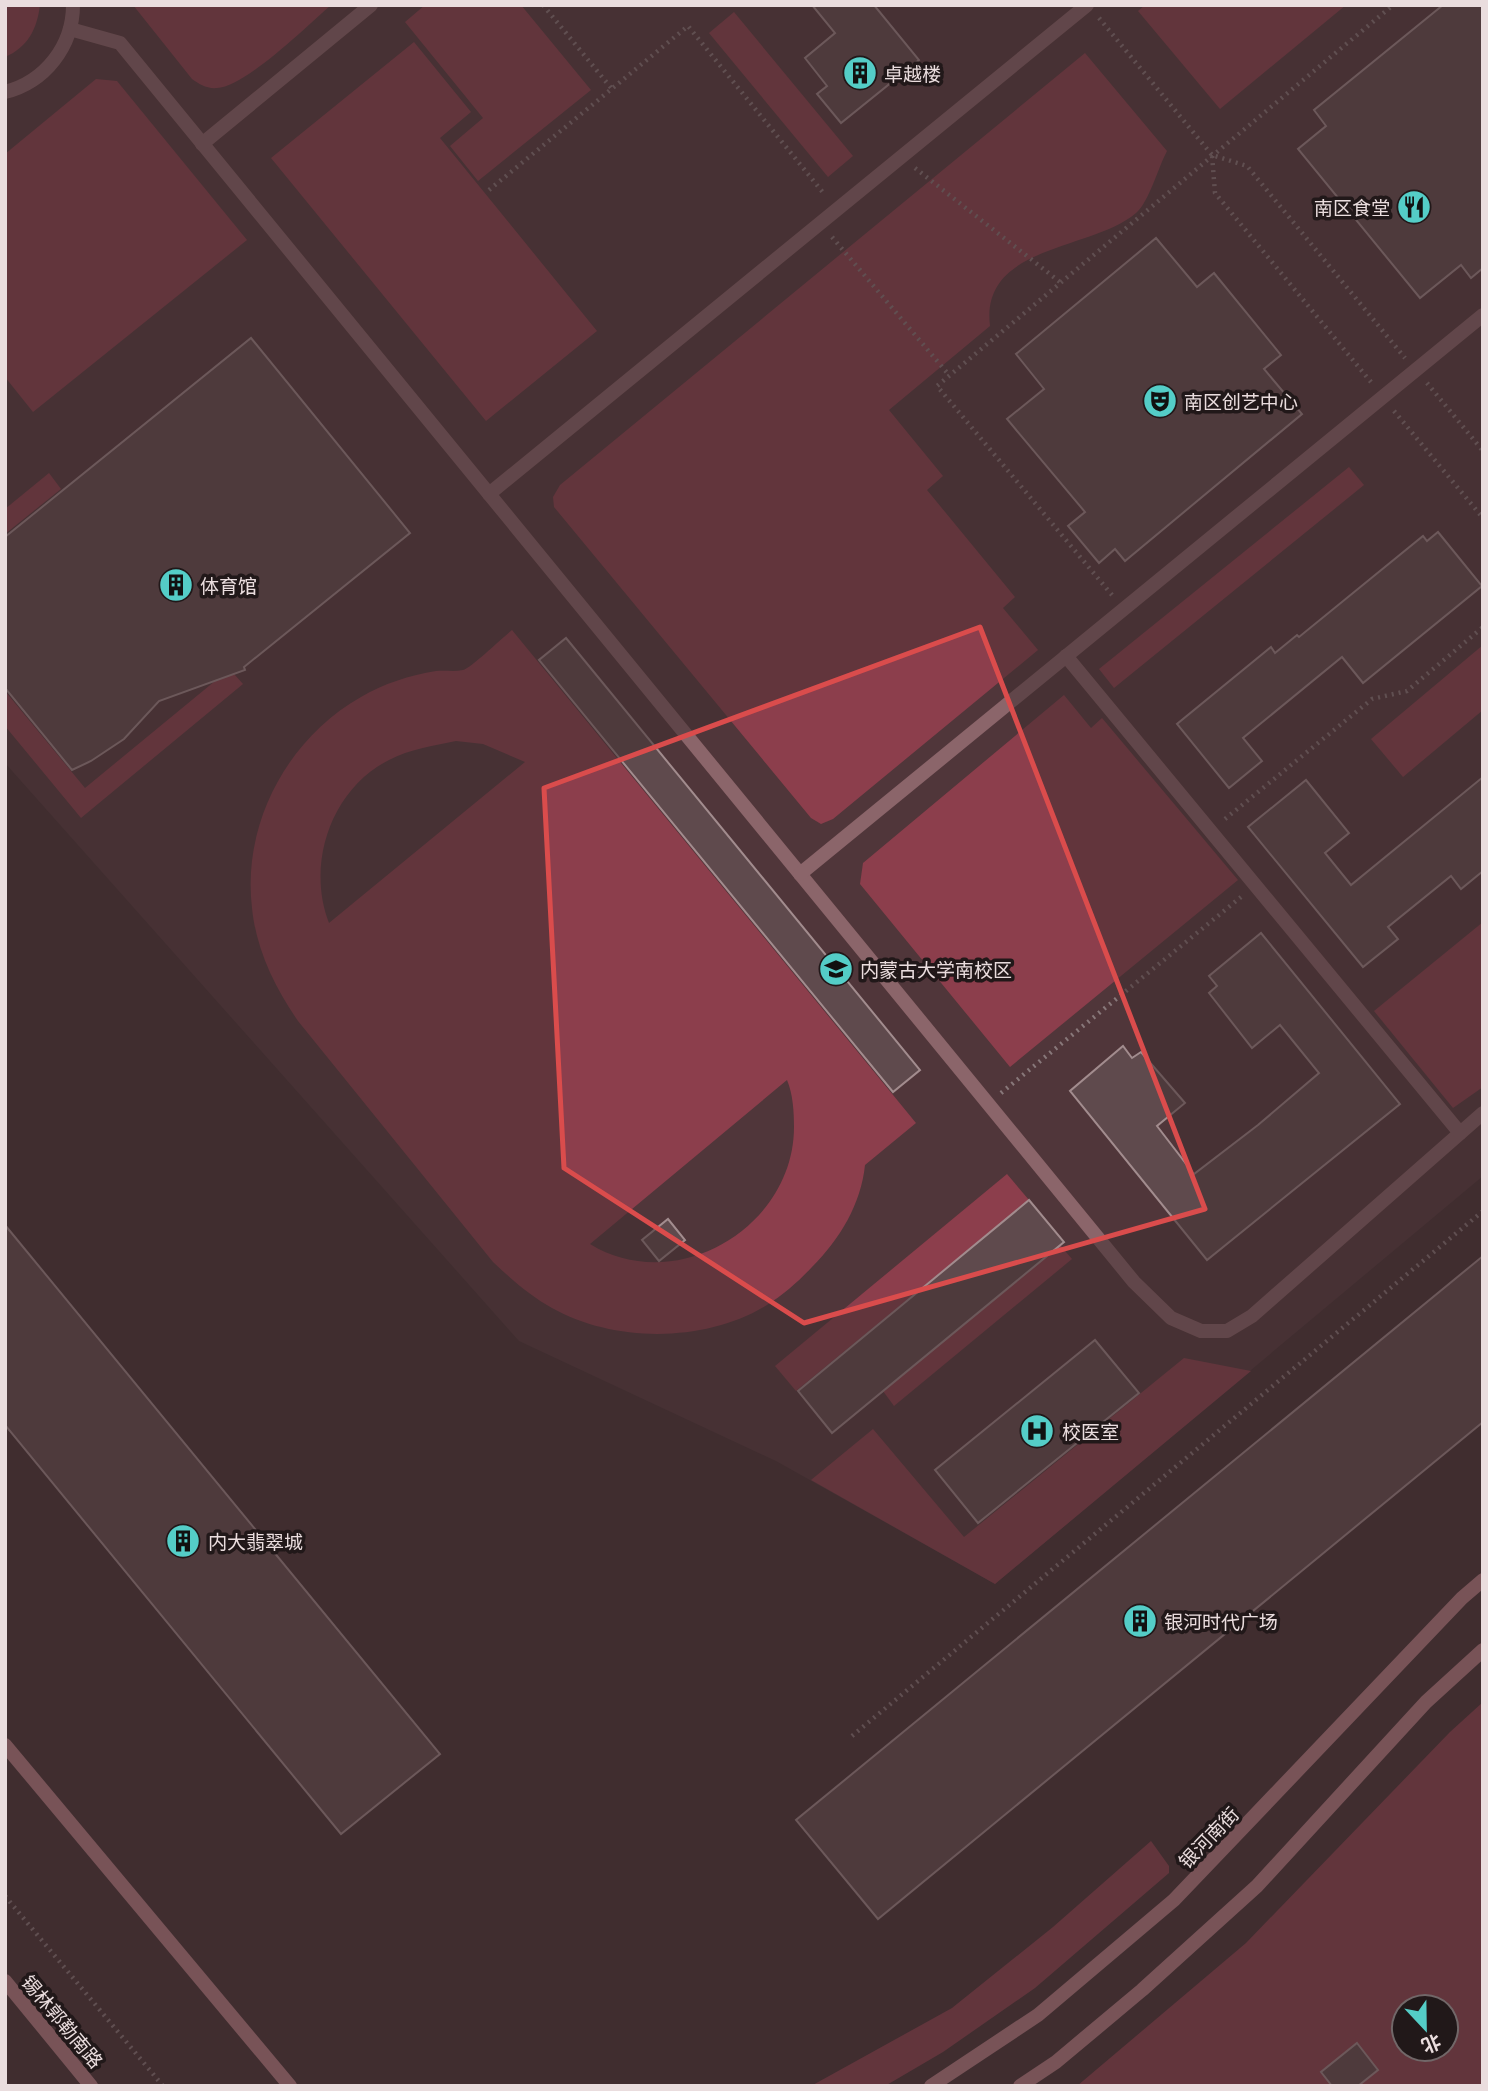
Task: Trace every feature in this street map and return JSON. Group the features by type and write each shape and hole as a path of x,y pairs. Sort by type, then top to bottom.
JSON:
{"main road":[{"name":"银河南街","path":"931,2086 1038,2015 1174,1900 1462,1598 1483,1580"},
{"path":"1020,2086 1056,2062 1142,1990 1257,1886 1426,1702 1483,1650"},
{"path":"5,1745 290,2086"},
{"name":"锡林郭勒南路","path":"5,1981 92,2086"}],"lane":[{"path":"5,92 19,89 45,72 64,47 73,19 73,5"},
{"path":"202,144 371,5"},
{"path":"489,494 901,157 1092,11"},
{"path":"70,29 120,43 1134,1282 1171,1318 1201,1331 1227,1331 1252,1316 1483,1113"},
{"path":"800,874 1483,315"},
{"path":"1066,656 1460,1133"}],"path":[{"path":"543,5 612,89"},
{"path":"1124,609 937,386 1393,5"},
{"path":"1092,11 1212,155 1247,166 1483,451"},
{"path":"489,190 688,26 837,210"},
{"path":"1212,155 1215,193 1483,518"},
{"path":"901,157 1060,282"},
{"path":"820,223 949,375"},
{"path":"1210,831 1371,699 1407,691 1483,627"},
{"path":"988,1104 1255,885"},
{"path":"852,1736 1483,1211"},
{"path":"5,1896 163,2086"}],"highlighted area":[{"path":"980,627 1205,1209 804,1323 564,1168 544,788"}],"shaded area":[{"name":"内蒙古大学南校区","path":"5,5 1483,5 1483,1176 995,1584 776,1461 519,1341 5,763"},
{"path":"5,5 40,5 30,36 20,48 5,57"},
{"path":"133,5 331,5 259,67 229,85 213,88 203,86 192,79"},
{"path":"425,5 521,5 591,90 478,181 450,146 483,118 405,22"},
{"path":"1145,5 1346,5 1220,109 1138,11"},
{"path":"734,12 853,156 828,177 709,33"},
{"path":"414,42 471,112 440,138 597,331 486,421 271,158"},
{"path":"1085,53 1167,151 1145,201 1136,213 1117,225 1020,264 1002,279 992,299 990,326 889,410 943,476 927,490 1015,597 1003,608 1038,650 833,819 821,824 811,818 554,507 553,497 560,485"},
{"path":"96,79 117,81 247,240 33,412 5,377 5,154"},
{"path":"1349,467 1364,485 1114,688 1099,669"},
{"path":"49,473 61,489 5,534 5,509"},
{"path":"512,630 916,1123 865,1165 859,1193 848,1220 832,1245 807,1272 767,1305 716,1326 689,1332 660,1334 603,1328 552,1308 514,1281 493,1262 298,1021 274,982 262,953 252,908 254,846 275,787 291,760 311,736 361,697 416,675 463,670","holes":["456,741 483,744 525,762 329,923 321,877 323,853 338,809 352,789 369,773 389,760 422,748","787,1080 794,1121 789,1163 774,1195 752,1222 724,1243 692,1257 658,1262 623,1258 590,1244"]},
{"path":"1483,645 1483,710 1403,777 1371,739"},
{"path":"234,674 243,684 81,818 5,726 5,691 85,788 215,681"},
{"path":"1064,695 1091,728 1102,718 1238,880 1010,1067 860,884 863,863"},
{"path":"1483,922 1483,1087 1453,1108 1374,1011"},
{"path":"1007,1174 1029,1200 796,1391 775,1366"},
{"path":"1060,1245 1072,1259 894,1406 883,1391"},
{"path":"1184,1358 1251,1371 995,1584 811,1480 873,1429 964,1537"},
{"path":"1483,1702 1483,2086 1077,2086 1246,1943 1450,1732"},
{"path":"1151,1841 1169,1866 1169,1873 1035,1988 943,2052 885,2086 811,2086 952,2008 1053,1927"}],"building":[{"name":"卓越楼","path":"812,5 874,5 919,60 841,123 817,94 827,86 805,58 835,33"},
{"name":"南区食堂","path":"1443,5 1483,5 1483,268 1471,278 1461,265 1420,298 1298,149 1326,126 1314,110"},
{"name":"南区创艺中心","path":"1156,238 1197,287 1214,273 1281,355 1264,369 1302,414 1125,561 1115,549 1099,563 1068,526 1085,512 1007,419 1044,389 1016,354"},
{"name":"体育馆","path":"251,338 410,533 244,667 245,670 159,701 124,739 72,770 5,688 5,537"},
{"path":"1438,532 1482,586 1363,683 1342,657 1243,738 1262,761 1229,788 1177,724 1271,647 1275,653 1297,635 1299,637 1423,536 1427,541"},
{"path":"566,638 920,1070 893,1092 539,660"},
{"path":"1483,777 1483,871 1461,889 1451,876 1388,927 1398,939 1363,967 1248,827 1306,780 1349,833 1325,853 1351,885"},
{"path":"1261,933 1400,1104 1207,1260 1070,1091 1123,1046 1132,1058 1141,1052 1185,1103 1157,1126 1194,1174 1258,1125 1319,1073 1280,1025 1252,1048 1209,993 1217,986 1209,976"},
{"path":"1029,1200 1064,1242 832,1433 798,1391"},
{"path":"668,1219 685,1240 659,1261 642,1240"},
{"name":"内大翡翠城","path":"5,1225 440,1754 341,1834 5,1425"},
{"name":"银河时代广场","path":"1483,1256 1483,1422 878,1919 796,1820"},
{"name":"校医室","path":"1095,1340 1139,1393 978,1523 935,1470"},
{"path":"1357,2043 1378,2070 1358,2086 1332,2086 1321,2072"}],"place":[{"name":"卓越楼","path":"860,73"},
{"name":"南区食堂","path":"1414,207"},
{"name":"南区创艺中心","path":"1160,401"},
{"name":"体育馆","path":"176,585"},
{"name":"内蒙古大学南校区","path":"836,969"},
{"name":"校医室","path":"1037,1431"},
{"name":"内大翡翠城","path":"183,1541"},
{"name":"银河时代广场","path":"1140,1621"}]}
